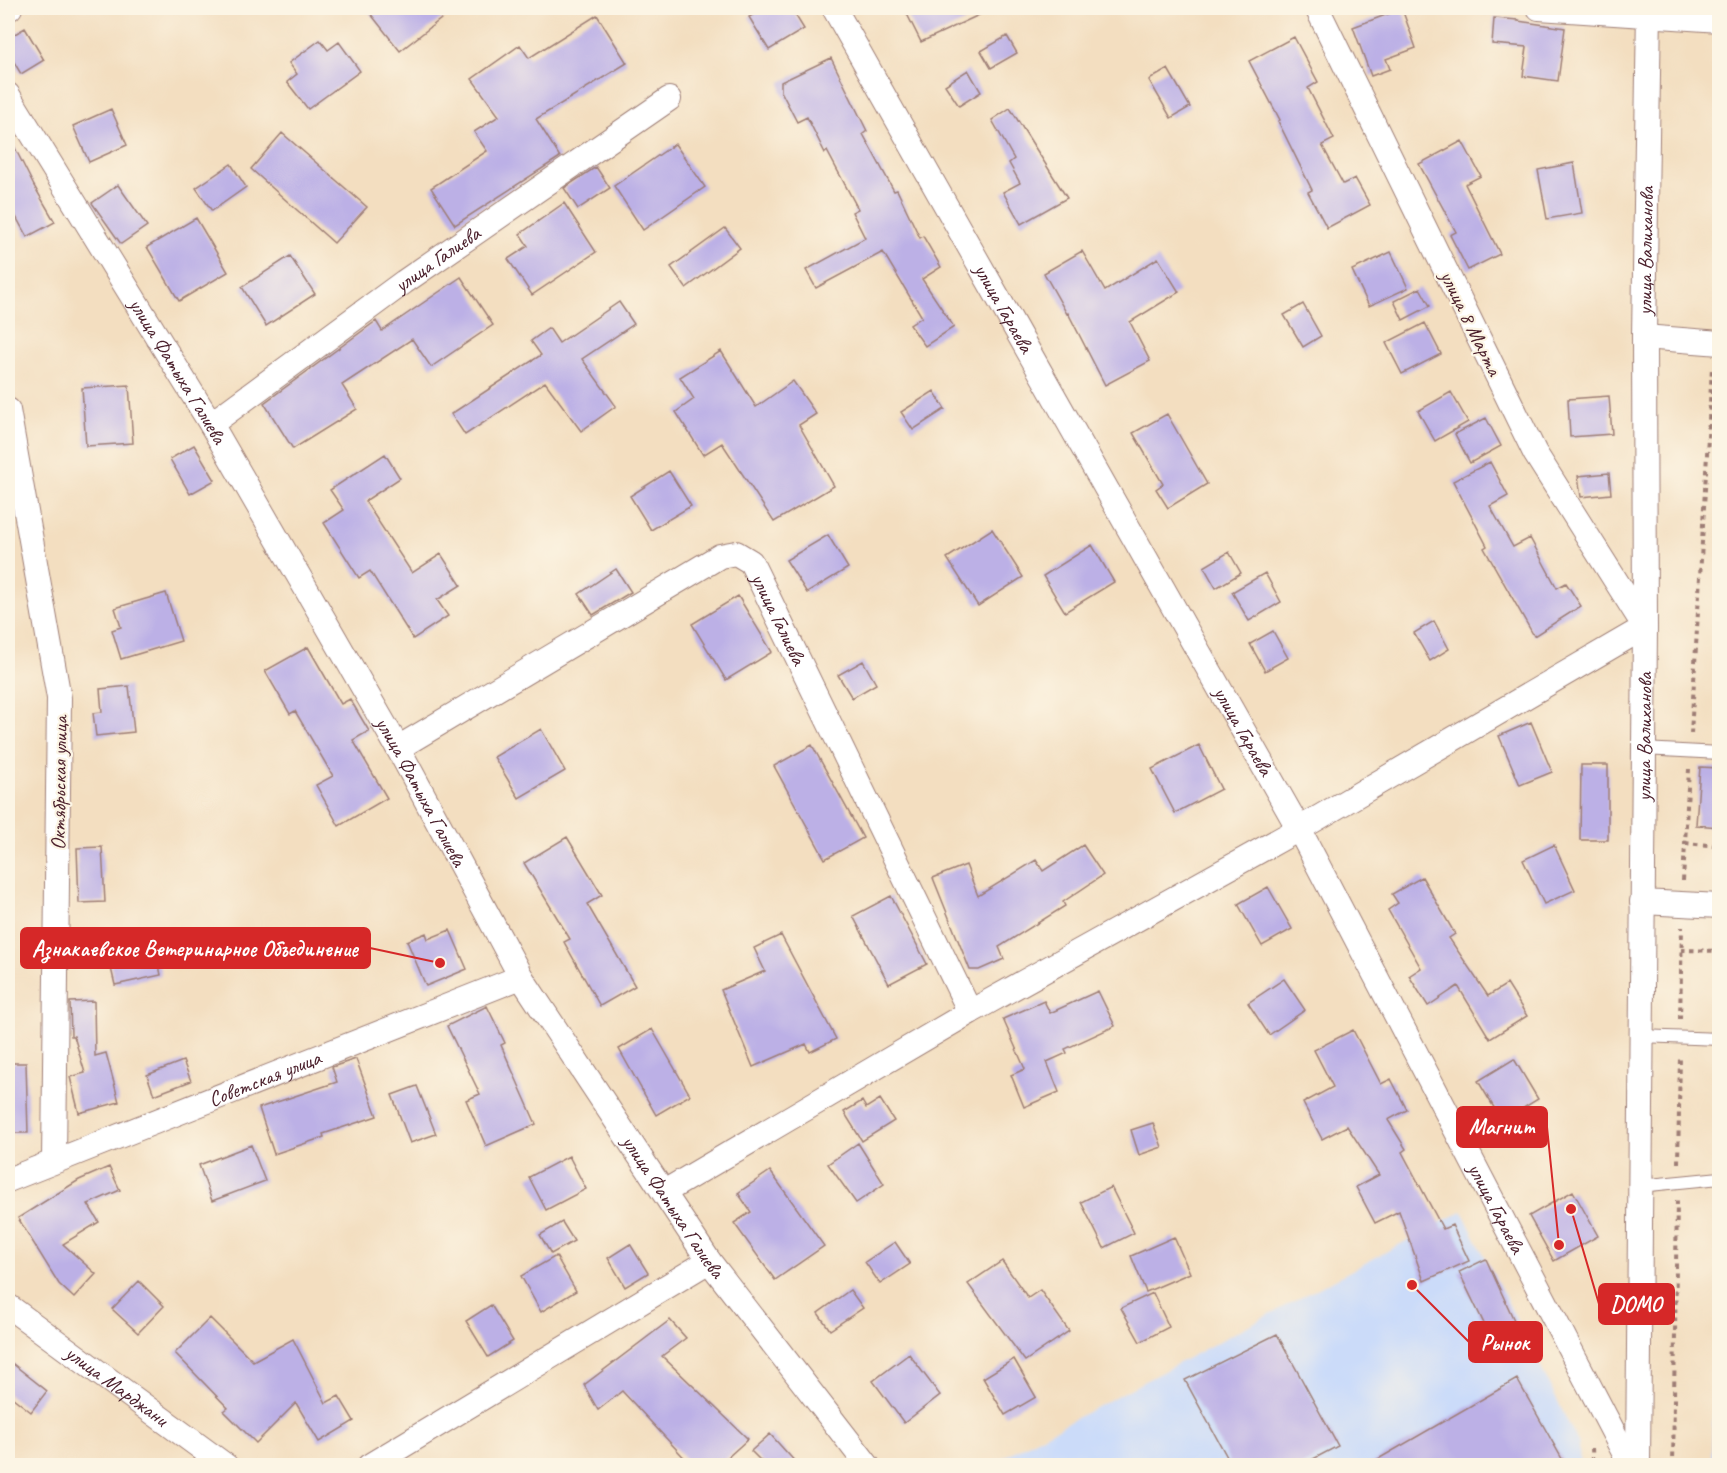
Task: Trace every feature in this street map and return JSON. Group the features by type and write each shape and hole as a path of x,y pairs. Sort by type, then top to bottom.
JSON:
{"street":[{"name":"улица Гараева","path":"834,8 1299,829 1631,1466"},
{"name":"улица 8 Марта","path":"1317,8 1535,453 1645,627"},
{"path":"1539,8 1649,12 1719,20"},
{"name":"улица Валиханова","path":"1638,1466 1645,627 1644,337 1649,12"},
{"name":"улица Фатыха Галиева","path":"8,95 212,424 398,748 521,977 710,1261 868,1466"},
{"name":"улица Галиева","path":"212,424 404,282 669,99"},
{"path":"1644,337 1719,343"},
{"name":"Октябрьская улица","path":"8,410 59,698 54,1161"},
{"name":"улица Галиева","path":"398,748 720,556 736,554 751,562 970,1012"},
{"path":"664,1192 970,1012 1299,829 1645,627"},
{"path":"1642,902 1719,906"},
{"name":"Советская улица","path":"8,1180 521,977"},
{"path":"369,1466 710,1261"},
{"name":"улица Марджани","path":"8,1306 226,1466"}],"lane":[{"path":"1643,749 1719,753"},
{"path":"1640,1036 1719,1039"},
{"path":"1639,1186 1719,1178"}],"path":[{"path":"1710,392 1719,392"},
{"path":"1685,843 1719,846"},
{"path":"1681,950 1719,951"}],"shaded area":[{"path":"1462,1211 1579,1444 1580,1466 987,1466"},
{"path":"1719,1242 1720,1465 1711,1466 1711,1465"}],"building":[{"path":"366,8 455,8 400,51"},
{"path":"765,8 791,8 804,29 769,50 749,17"},
{"path":"904,8 994,8 921,42"},
{"path":"1402,9 1416,48 1386,59 1390,69 1371,76 1353,27"},
{"path":"597,15 627,63 536,119 560,157 455,225 431,188 487,151 474,132 499,116 472,79 520,45 529,58"},
{"path":"1494,18 1565,28 1558,81 1523,76 1527,47 1492,44"},
{"path":"25,28 44,60 21,74 8,52 8,38"},
{"path":"1007,36 1017,53 991,68 981,51"},
{"path":"1294,37 1318,82 1308,88 1334,139 1322,145 1343,184 1355,178 1370,205 1327,228 1308,192 1312,190 1278,121 1280,120 1249,61"},
{"path":"320,40 328,50 339,42 360,71 308,109 287,82 297,74 289,63"},
{"path":"831,58 867,131 863,134 894,191 897,190 920,238 923,236 941,267 922,279 954,327 925,346 910,325 922,317 883,252 816,288 806,270 865,238 852,212 858,209 827,151 825,153 807,117 797,122 781,91 781,82"},
{"path":"1168,69 1190,107 1171,118 1149,80"},
{"path":"968,70 981,92 959,106 945,85"},
{"path":"1010,108 1067,198 1021,224 1003,192 1020,183 1009,163 1014,159 992,120"},
{"path":"111,109 127,145 89,162 73,126"},
{"path":"282,133 367,207 334,243 251,169"},
{"path":"8,134 55,222 27,237 8,202"},
{"path":"1462,141 1481,176 1465,184 1500,254 1468,270 1450,235 1456,232 1419,164"},
{"path":"675,144 705,187 643,230 614,186"},
{"path":"1574,163 1582,213 1547,219 1538,170"},
{"path":"231,164 246,187 212,211 196,188"},
{"path":"596,167 610,188 578,209 564,188"},
{"path":"118,185 147,226 121,244 92,203"},
{"path":"564,203 596,252 532,295 508,259 528,246 520,234"},
{"path":"196,218 228,272 179,301 147,247"},
{"path":"725,228 740,248 686,288 671,267"},
{"path":"1082,251 1105,291 1158,258 1179,292 1130,322 1150,361 1105,385 1068,313 1044,273"},
{"path":"1391,252 1408,288 1369,306 1352,270"},
{"path":"290,256 315,294 266,326 242,287"},
{"path":"461,277 493,325 431,367 412,339 342,385 357,409 293,449 264,403 376,321 382,331"},
{"path":"1420,288 1430,306 1403,320 1394,301"},
{"path":"619,302 634,324 582,359 616,406 581,431 545,382 465,435 451,414 541,355 531,341 549,328 559,343"},
{"path":"1303,304 1321,336 1303,347 1284,315"},
{"path":"1425,323 1441,354 1402,374 1386,343"},
{"path":"721,351 756,407 793,381 816,414 799,425 834,486 774,522 722,443 703,455 676,412 694,399 680,377"},
{"path":"129,385 133,443 86,446 82,388"},
{"path":"934,391 945,409 913,430 901,412"},
{"path":"1451,392 1468,422 1435,441 1418,411"},
{"path":"1609,396 1612,434 1570,437 1568,399"},
{"path":"1167,414 1207,484 1168,508 1156,489 1163,484 1133,433"},
{"path":"1486,418 1501,446 1470,463 1455,434"},
{"path":"194,445 215,480 190,494 170,459"},
{"path":"385,454 400,478 365,501 412,573 441,554 461,585 437,600 448,616 413,639 370,571 359,578 324,523 344,510 330,490"},
{"path":"1490,462 1508,496 1490,506 1513,547 1530,538 1557,588 1566,583 1581,606 1534,636 1484,548 1487,546 1453,481"},
{"path":"669,471 691,506 651,530 630,496"},
{"path":"1609,473 1611,494 1581,497 1578,476"},
{"path":"992,529 1023,577 978,606 947,558"},
{"path":"828,535 848,568 807,593 786,560"},
{"path":"1092,545 1114,582 1065,612 1043,576"},
{"path":"1229,552 1241,573 1216,588 1204,567"},
{"path":"616,569 631,592 593,615 579,594"},
{"path":"1265,573 1281,602 1249,621 1232,592"},
{"path":"166,593 181,641 121,659 112,630 121,627 115,608"},
{"path":"738,596 772,652 726,680 692,624"},
{"path":"1434,621 1449,649 1430,661 1414,633"},
{"path":"1273,631 1288,658 1265,671 1250,644"},
{"path":"308,647 341,704 350,699 369,731 353,740 387,798 339,826 316,785 333,776 295,711 290,714 265,671"},
{"path":"863,661 876,684 852,698 838,675"},
{"path":"129,686 134,732 96,736 93,713 102,712 100,689"},
{"path":"1531,722 1552,772 1520,785 1499,736"},
{"path":"541,729 565,771 519,798 494,757"},
{"path":"812,745 863,838 825,859 774,766"},
{"path":"1199,745 1221,789 1175,813 1152,769"},
{"path":"1581,765 1608,765 1608,840 1580,840"},
{"path":"1700,767 1719,768 1719,827 1696,825"},
{"path":"567,837 602,895 587,904 635,986 600,1006 564,942 570,939 524,863"},
{"path":"1083,845 1103,875 1063,902 1065,906 999,947 1004,959 979,970 970,970 933,878 966,865 978,896 1036,860 1043,871"},
{"path":"1554,845 1575,890 1544,904 1523,860"},
{"path":"102,847 105,902 79,903 77,848"},
{"path":"1422,877 1455,934 1449,938 1488,996 1507,984 1527,1016 1490,1039 1458,986 1428,1006 1409,976 1421,968 1388,910 1398,903 1392,894"},
{"path":"1268,887 1292,929 1262,946 1238,904"},
{"path":"891,896 927,964 889,984 853,916"},
{"path":"450,930 467,969 426,986 407,941 426,933 428,939"},
{"path":"781,935 836,1039 810,1052 806,1044 753,1067 721,990 765,971 754,948"},
{"path":"154,942 161,975 115,985 107,951"},
{"path":"1284,979 1305,1010 1269,1035 1248,1003"},
{"path":"1098,991 1115,1026 1065,1049 1067,1053 1047,1062 1059,1092 1024,1107 1011,1075 1025,1069 1003,1019 1044,1001 1050,1013"},
{"path":"94,1001 95,1056 106,1053 119,1102 79,1113 70,1077 85,1073 74,1036 71,1036 70,1002"},
{"path":"487,1006 505,1043 501,1045 536,1124 486,1146 466,1100 480,1094 447,1026"},
{"path":"652,1029 690,1095 656,1115 619,1049"},
{"path":"1353,1030 1381,1084 1391,1079 1407,1110 1388,1120 1406,1149 1402,1152 1443,1229 1452,1225 1469,1261 1424,1281 1399,1211 1375,1223 1356,1187 1379,1175 1347,1126 1322,1139 1303,1103 1333,1087 1314,1050"},
{"path":"356,1059 377,1116 323,1134 324,1137 274,1154 259,1108 337,1082 332,1067"},
{"path":"1514,1059 1538,1099 1502,1121 1478,1081"},
{"path":"183,1061 191,1081 154,1095 147,1075"},
{"path":"8,1063 26,1063 28,1133 8,1133"},
{"path":"417,1086 436,1134 410,1143 392,1095"},
{"path":"880,1099 894,1121 862,1141 844,1112 862,1101 866,1108"},
{"path":"1153,1123 1162,1147 1139,1155 1131,1130"},
{"path":"858,1143 884,1184 856,1203 828,1164"},
{"path":"251,1145 265,1181 212,1201 199,1165"},
{"path":"569,1156 586,1189 546,1210 529,1177"},
{"path":"109,1167 120,1190 88,1204 99,1222 63,1244 96,1274 74,1298 59,1284 18,1218 79,1180"},
{"path":"770,1171 824,1246 775,1280 734,1223 751,1212 738,1193"},
{"path":"1111,1187 1134,1233 1104,1248 1081,1202"},
{"path":"1573,1191 1598,1236 1554,1261 1529,1216"},
{"path":"562,1222 574,1241 551,1254 540,1235"},
{"path":"1174,1237 1190,1273 1146,1292 1131,1256"},
{"path":"895,1242 910,1264 880,1284 865,1262"},
{"path":"630,1244 648,1273 625,1287 608,1258"},
{"path":"556,1256 576,1291 541,1312 521,1276"},
{"path":"1486,1259 1519,1331 1493,1342 1459,1272"},
{"path":"1002,1261 1028,1298 1040,1290 1069,1331 1025,1361 968,1284"},
{"path":"139,1281 164,1306 138,1333 112,1309"},
{"path":"850,1290 863,1308 830,1330 818,1313"},
{"path":"1153,1293 1169,1327 1140,1342 1121,1308"},
{"path":"491,1305 513,1341 488,1357 466,1321"},
{"path":"210,1318 253,1361 293,1339 326,1403 339,1396 354,1421 319,1442 296,1403 256,1443 224,1411 228,1408 175,1353"},
{"path":"670,1320 686,1338 662,1356 748,1439 718,1466 692,1466 622,1391 598,1410 584,1385"},
{"path":"1277,1334 1338,1446 1300,1466 1232,1466 1185,1380"},
{"path":"909,1354 940,1395 904,1423 873,1381"},
{"path":"1014,1359 1036,1397 1005,1415 983,1378"},
{"path":"8,1360 47,1391 31,1412 8,1394"},
{"path":"1517,1379 1566,1466 1366,1466"},
{"path":"770,1434 799,1466 766,1466 751,1451"}],"place":[{"name":"Азнакаевское Ветеринарное Объединение","path":"440,963"},
{"name":"DOMO","path":"1571,1209"},
{"name":"Магнит","path":"1559,1245"},
{"name":"Рынок","path":"1412,1285"}]}
